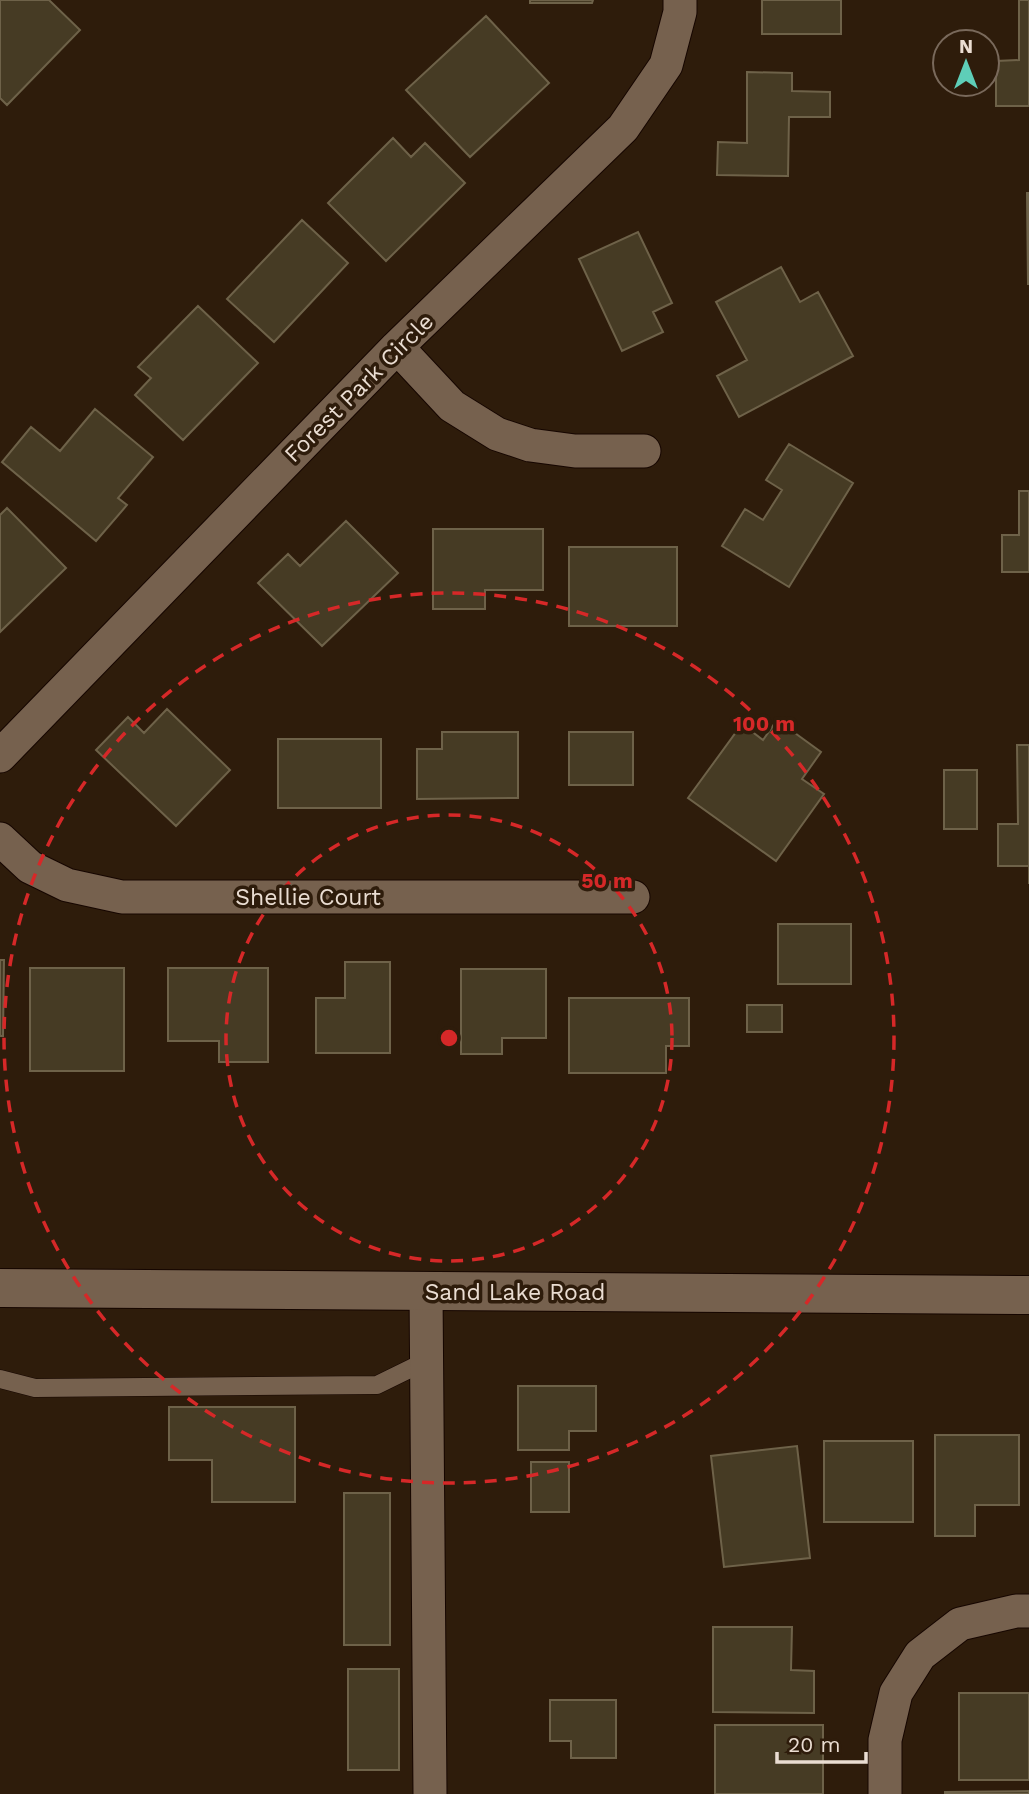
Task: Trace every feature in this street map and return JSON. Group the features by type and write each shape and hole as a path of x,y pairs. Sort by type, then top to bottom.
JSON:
{"street":[{"name":"Forest Park Circle","path":"0,756 397,347 623,128 666,65 680,12 680,0"},
{"path":"397,347 452,405 497,434 530,444 575,451 644,452"},
{"name":"Shellie Court","path":"0,839 30,867 67,885 122,897 632,897"},
{"name":"Sand Lake Road","path":"0,1288 1029,1295"},
{"path":"426,1291 430,1794"},
{"path":"885,1794 885,1740 896,1693 920,1655 960,1624 1016,1611 1029,1611"}],"lane":[{"path":"0,1379 35,1388 377,1385 426,1361"}],"building":[{"path":"0,0 49,0 80,30 7,105 0,98"},
{"path":"530,0 593,0 592,3 530,3"},
{"path":"762,0 841,0 841,34 762,34"},
{"path":"1019,0 1029,0 1029,106 996,106 996,98 1001,98 1001,61 1019,60"},
{"path":"486,16 549,83 470,157 406,90"},
{"path":"747,72 792,73 792,91 830,92 830,117 789,117 788,176 717,175 718,142 747,143"},
{"path":"393,138 411,157 425,143 465,183 386,261 328,203"},
{"path":"1029,193 1029,284 1028,284"},
{"path":"302,220 348,263 274,342 227,299"},
{"path":"638,232 672,303 653,312 663,332 622,351 579,259"},
{"path":"781,267 800,302 818,292 853,356 739,417 717,376 747,360 716,302"},
{"path":"198,306 258,363 183,440 135,395 151,378 138,367"},
{"path":"95,409 153,457 118,498 127,505 96,541 2,462 31,427 60,451"},
{"path":"789,444 853,483 789,587 722,546 745,509 763,520 782,490 766,480"},
{"path":"1019,491 1029,491 1029,572 1002,572 1002,535 1019,535"},
{"path":"7,508 66,568 0,632 0,515"},
{"path":"346,521 398,573 322,646 258,583 288,554 300,566"},
{"path":"433,529 543,529 543,590 485,590 485,609 433,609"},
{"path":"569,547 677,547 677,626 569,626"},
{"path":"167,709 230,770 176,826 96,750 128,717 144,733"},
{"path":"777,720 821,752 802,779 824,794 776,861 688,798 742,724 763,740"},
{"path":"442,732 518,732 518,798 417,799 417,749 442,749"},
{"path":"569,732 633,732 633,785 569,785"},
{"path":"278,739 381,739 381,808 278,808"},
{"path":"1017,745 1029,745 1029,866 998,866 998,824 1018,824"},
{"path":"944,770 977,770 977,829 944,829"},
{"path":"778,924 851,924 851,984 778,984"},
{"path":"0,960 4,960 3,1036 0,1036"},
{"path":"345,962 390,962 390,1053 316,1053 316,998 345,998"},
{"path":"30,968 124,968 124,1071 30,1071"},
{"path":"168,968 268,968 268,1062 219,1062 219,1041 168,1041"},
{"path":"461,969 546,969 546,1038 502,1038 502,1054 461,1054"},
{"path":"569,998 689,998 689,1046 666,1046 666,1073 569,1073"},
{"path":"747,1005 782,1005 782,1032 747,1032"},
{"path":"518,1386 596,1386 596,1431 569,1431 569,1450 518,1450"},
{"path":"169,1407 295,1407 295,1502 212,1502 212,1460 169,1460"},
{"path":"935,1435 1019,1435 1019,1505 975,1505 975,1536 935,1536"},
{"path":"824,1441 913,1441 913,1522 824,1522"},
{"path":"797,1446 810,1558 724,1567 711,1456"},
{"path":"531,1462 569,1462 569,1512 531,1512"},
{"path":"344,1493 390,1493 390,1645 344,1645"},
{"path":"713,1627 792,1627 791,1670 814,1671 814,1713 713,1712"},
{"path":"348,1669 399,1669 399,1770 348,1770"},
{"path":"959,1693 1029,1693 1029,1780 959,1780"},
{"path":"550,1700 616,1700 616,1758 571,1758 571,1741 550,1741"},
{"path":"715,1725 823,1725 823,1794 715,1794"},
{"path":"1029,1791 1029,1794 945,1794 945,1792"}]}
